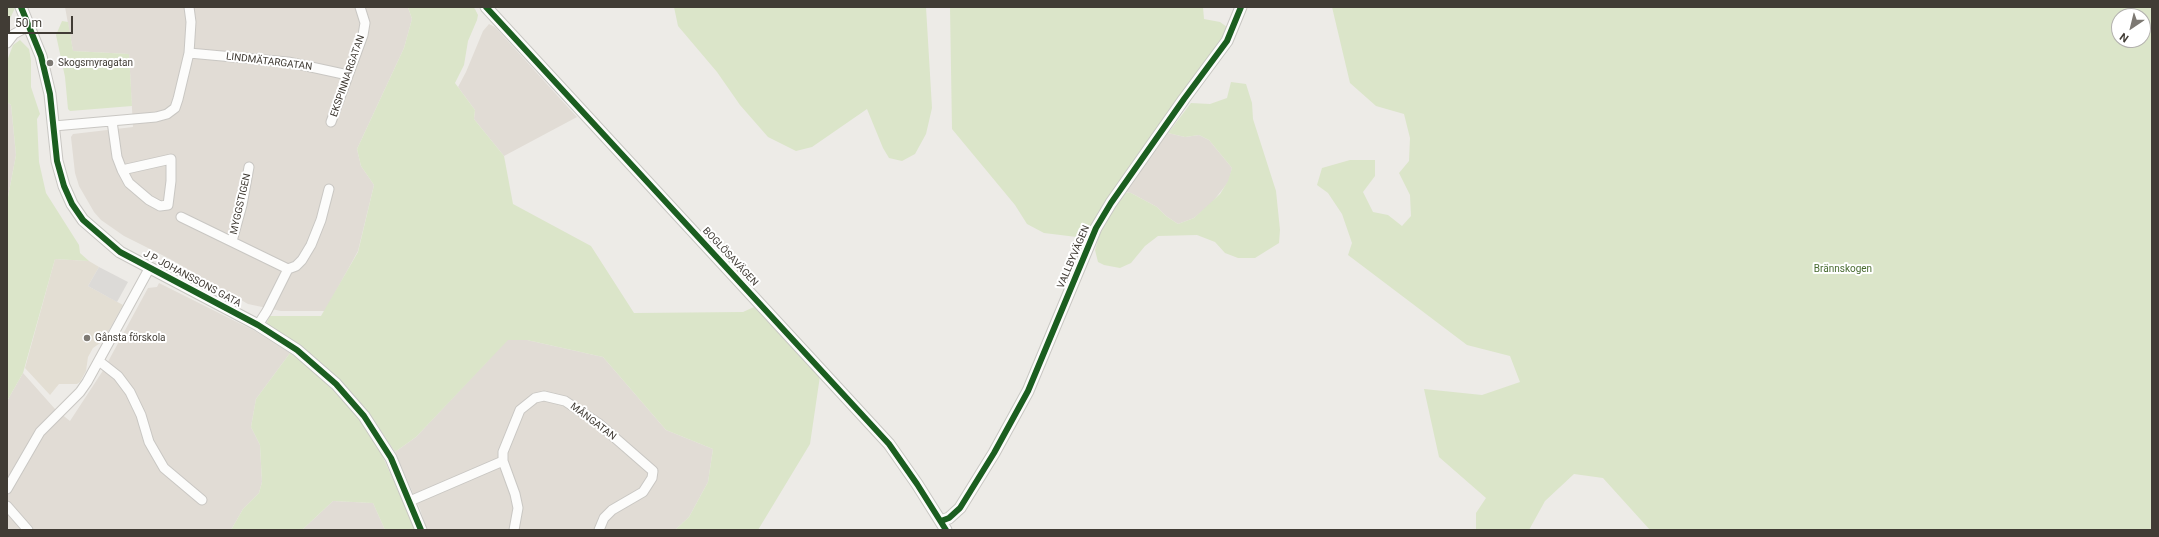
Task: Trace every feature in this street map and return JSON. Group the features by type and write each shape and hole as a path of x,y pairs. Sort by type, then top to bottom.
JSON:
{"street":[{"name":"J P JOHANSSONS GATA","path":"22,7 41,56 50,94 58,161 64,186 72,204 83,220 120,252 258,325 297,350 336,384 352,402 376,434 391,458 421,530"},
{"path":"54,126 156,117 167,114 171,111 178,99 189,53 191,22 189,7"},
{"name":"EKSPINNARGATAN","path":"331,122 363,35 365,23 363,12 360,7"},
{"name":"BOGLÖSAVÄGEN","path":"486,7 889,444 943,525"},
{"name":"VALLBYVÄGEN","path":"943,525 960,508 994,453 1028,391 1096,228 1111,203 1227,40 1241,7"},
{"path":"7,43 14,34 29,26"},
{"name":"LINDMÄTARGATAN","path":"189,53 288,62 348,75"},
{"path":"112,121 117,158 122,170 129,183 138,192 160,206 168,205 171,181 171,159 122,170"},
{"name":"MYGGSTIGEN","path":"232,241 242,205 249,167"},
{"path":"258,325 267,311 288,269 296,266 302,260 311,245 321,220 329,189"},
{"name":"MYGGSTIGEN","path":"181,217 288,269"},
{"path":"7,489 37,436 80,392 99,361 149,268"},
{"path":"99,361 118,376 130,392 138,408 149,442 164,468 202,500"},
{"name":"MÅNGATAN","path":"514,530 518,508 503,461 507,440 520,410 535,398 544,396 565,401 598,423 653,471 652,478 643,492 612,510 604,518 599,530"},
{"path":"410,501 487,466 503,461"},
{"path":"7,506 28,530"}],"shaded area":[{"path":"65,7 408,7 412,19 404,48 357,149 361,166 374,185 358,251 325,311 281,311 248,304 170,259 124,236 101,220 94,212 79,186 75,173 71,137 73,134 133,127 129,54 73,51"},
{"path":"489,24 495,27 577,117 504,156 474,119 475,110 458,87 483,31"},
{"path":"7,102 11,105 16,155 7,202"},
{"path":"1168,133 1185,137 1199,135 1209,140 1232,168 1229,181 1211,204 1194,218 1178,224 1166,216 1157,207 1131,193 1123,192"},
{"path":"55,259 89,261 99,267 88,286 123,305 103,341 93,348 88,357 86,371 80,382 77,384 59,384 50,395 25,368"},
{"path":"99,267 128,282 117,302 88,286"},
{"path":"159,283 255,331 290,353 256,399 251,427 260,445 262,482 259,493 243,509 231,530 7,530 7,401 23,373 55,409 70,421 104,369 148,288 157,287"},
{"path":"508,339 527,340 603,357 666,430 713,449 708,482 689,517 675,530 427,530 420,509 395,452 416,437"},
{"path":"333,501 373,503 385,530 302,530"}],"green space":[{"path":"7,7 15,8 7,25"},
{"path":"408,7 473,7 475,9 478,15 477,20 468,41 464,65 455,83 475,110 474,119 504,156 513,204 591,246 634,313 743,312 754,307 820,376 810,444 758,530 675,530 689,517 708,482 713,449 666,430 603,357 527,340 508,340 416,437 395,452 369,413 339,380 301,346 266,324 270,316 321,316 358,252 374,185 361,166 357,149 404,48 412,19"},
{"path":"674,7 926,7 932,108 926,134 915,154 902,161 889,158 883,148 867,109 812,147 796,151 768,137 740,105 717,72 678,26"},
{"path":"950,7 1203,7 1204,19 1220,22 1227,27 1223,37 1130,165 1103,205 1085,238 1044,233 1027,224 1015,205 952,129"},
{"name":"Brännskogen","path":"1332,7 2152,7 2152,530 1650,530 1603,478 1574,474 1545,501 1529,530 1476,530 1476,513 1486,498 1439,457 1424,389 1482,395 1520,382 1510,356 1467,345 1348,255 1352,243 1342,214 1328,193 1317,185 1322,168 1350,160 1375,160 1375,176 1363,192 1373,212 1388,215 1402,226 1411,216 1410,195 1399,173 1409,161 1410,138 1404,114 1376,106 1350,83"},
{"path":"62,21 68,22 73,51 129,54 132,106 70,111 68,109 65,77 56,35"},
{"path":"20,40 29,49 31,60 31,87 40,114 37,119 39,162 46,193 79,245 80,253 89,261 55,259 23,373 7,401 7,202 16,155 11,105 7,102 7,61 13,45"},
{"path":"1231,82 1246,84 1252,103 1253,119 1276,191 1280,230 1279,243 1255,258 1238,258 1225,253 1215,242 1197,235 1158,236 1145,246 1131,263 1120,268 1104,265 1098,262 1095,250 1100,233 1111,210 1123,192 1131,193 1157,207 1166,216 1178,224 1194,218 1220,194 1228,181 1232,168 1209,140 1199,135 1185,137 1168,133 1191,103 1210,104 1227,98"},
{"path":"290,353 316,372 360,419 382,455 416,530 385,530 373,503 333,501 302,530 231,530 243,509 259,493 262,482 260,445 251,427 256,399"}],"cycle path":[{"path":"21,7 41,56 50,94 57,161 64,186 72,204 83,220 120,252 258,325 297,350 336,384 364,416 391,458 421,530"},
{"path":"486,7 889,444 917,484 946,530"},
{"path":"941,521 949,518 960,508 994,453 1028,391 1096,228 1111,203 1227,41 1241,7"}],"place":[{"name":"Skogsmyragatan","path":"50,63"},
{"name":"Gånsta förskola","path":"87,338"}]}
